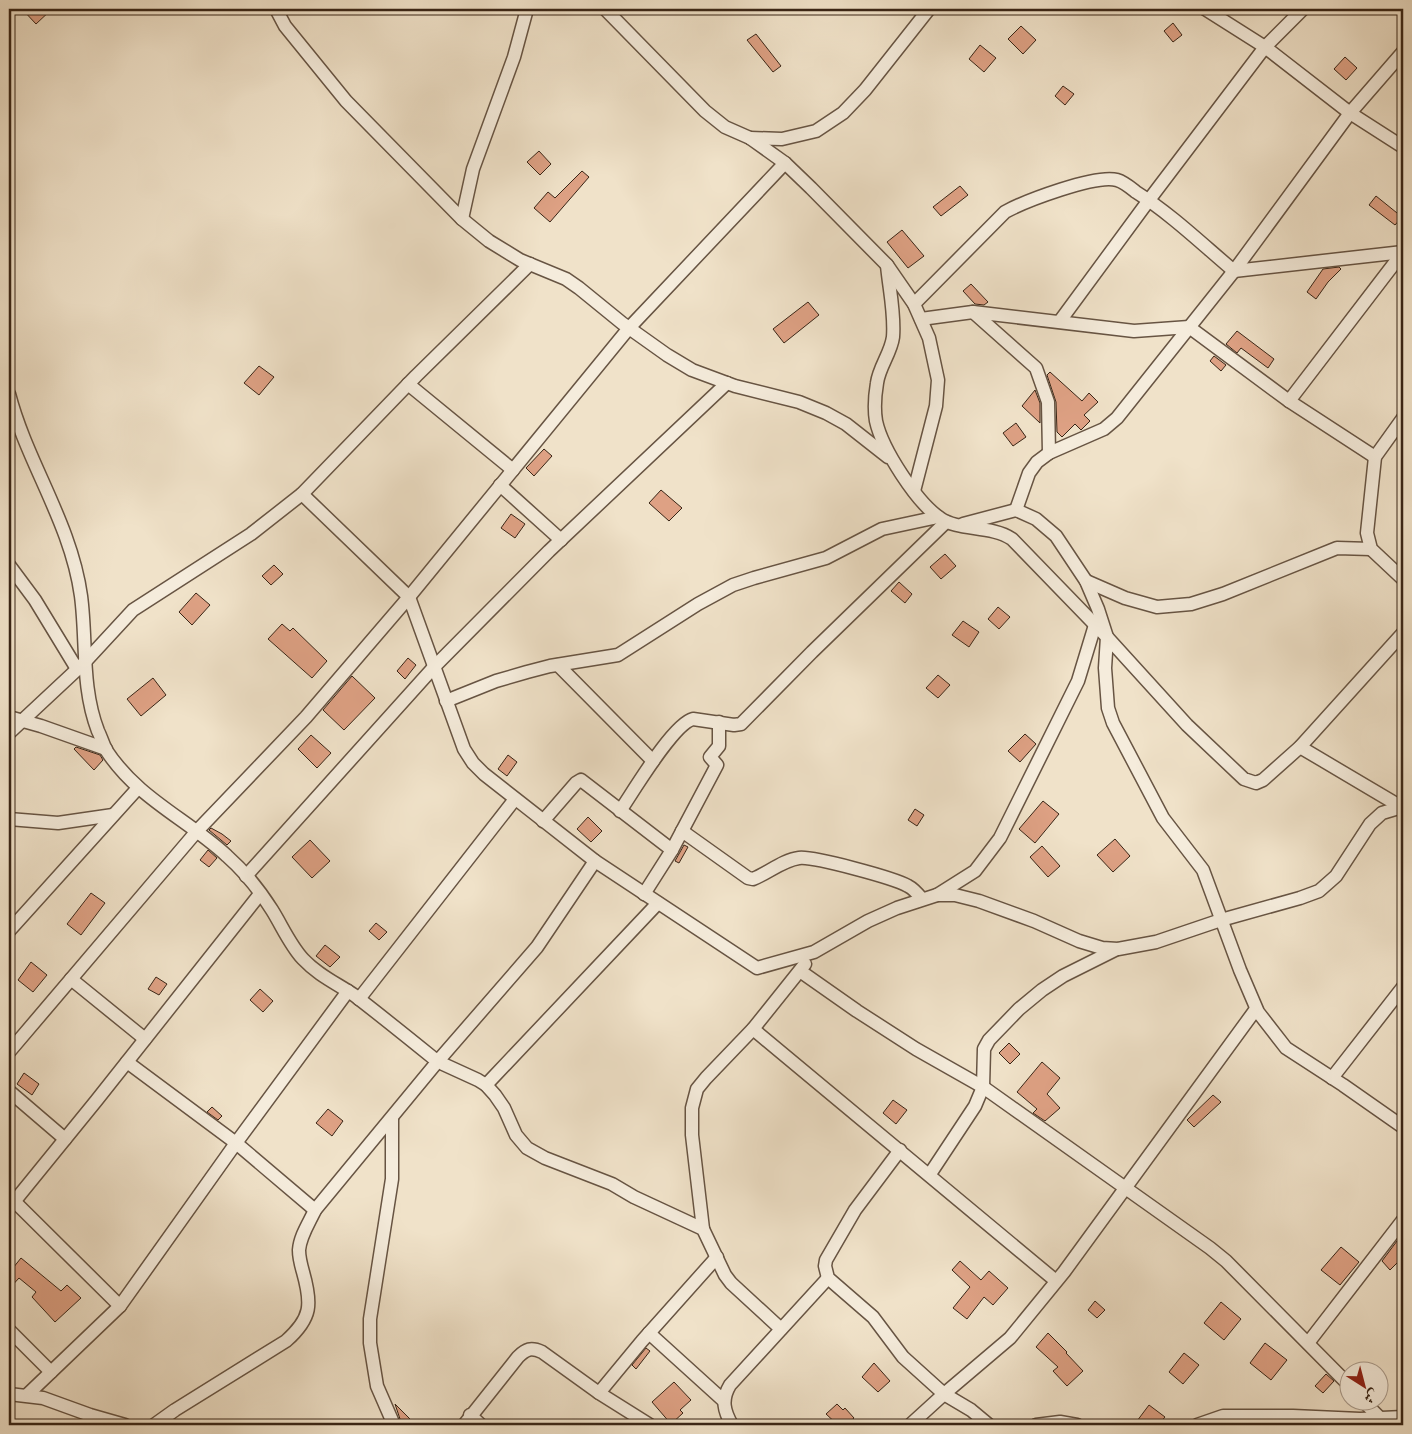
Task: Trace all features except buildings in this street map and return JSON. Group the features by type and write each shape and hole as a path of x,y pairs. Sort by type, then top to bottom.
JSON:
{"street":[{"path":"276,9 285,26 346,101 462,219 489,241 520,260 552,272 572,283 629,328 692,370 727,383 799,402 826,413 846,424 896,464"},
{"path":"462,219 473,169 514,57 527,9"},
{"path":"605,9 725,128 750,138 785,163 887,265 914,304 929,338 938,380 936,406 914,491"},
{"path":"750,138 782,139 816,131 843,113 865,90 929,9"},
{"path":"1060,321 1148,200 1265,47 1303,9"},
{"path":"1209,10 1265,47 1350,113 1403,146"},
{"path":"1016,510 1028,473 1037,462 1049,453 1104,429 1123,410 1234,271 1350,113 1403,52"},
{"path":"9,1052 197,831 306,717 409,596 629,328 785,163"},
{"path":"914,304 988,227 1005,212 1022,203 1105,179 1118,180 1148,200 1234,271 1403,252"},
{"path":"1289,401 1403,252"},
{"path":"9,733 81,666 133,610 251,534 302,494 408,384 530,264"},
{"path":"887,265 894,322 893,339 877,382 876,422 885,445 914,491 931,512 942,520 998,532 1012,539 1107,637 1187,726 1244,779 1256,783 1263,780 1300,747 1403,633"},
{"path":"921,319 973,312 1134,331 1189,327 1289,401 1375,457"},
{"path":"973,312 1036,368 1048,402 1049,453"},
{"path":"246,876 434,667 561,540 727,383"},
{"path":"408,384 513,470"},
{"path":"9,394 18,426 65,533 73,560 81,598 81,666 93,718 106,749 138,788 164,809 197,831 230,858 270,907 302,957 314,970 359,999 438,1061 486,1085 504,1108 516,1135 527,1148 545,1158 612,1184 634,1197 703,1229"},
{"path":"1403,418 1375,457 1367,533 1370,549 1403,580"},
{"path":"500,485 561,540"},
{"path":"302,494 409,596 464,749 484,774 595,861 757,968 814,952 868,921 922,899 938,895 968,897 1034,921 1078,941 1102,948 1118,949 1156,942 1319,891 1336,876 1370,824 1382,813 1403,808"},
{"path":"961,525 1016,510 1036,519 1056,536 1086,581 1107,637 1104,668 1108,708 1113,723 1163,818 1203,870 1256,1008 1286,1048 1403,1128"},
{"path":"446,700 496,681 558,665 618,655 698,604 733,585 826,558 882,529 942,520"},
{"path":"620,811 653,761 689,720 734,725 741,724 942,520"},
{"path":"1086,581 1125,598 1157,607 1191,604 1223,594 1337,548 1370,549"},
{"path":"9,565 81,666"},
{"path":"938,895 975,871 1000,838 1078,681 1095,625"},
{"path":"558,665 653,761"},
{"path":"9,717 106,749"},
{"path":"644,894 672,850 717,765 710,757 719,746 718,722"},
{"path":"1300,747 1403,808"},
{"path":"543,821 576,783 581,780 672,850"},
{"path":"9,931 138,788"},
{"path":"359,999 515,799"},
{"path":"9,819 58,823 113,815"},
{"path":"682,831 748,878 753,879 793,860 804,858 845,866 902,884 914,890 922,899"},
{"path":"154,1425 286,1341 297,1331 307,1312 309,1296 300,1257 300,1248 303,1236 315,1210 438,1061 537,947 595,861"},
{"path":"120,1306 12,1205 260,894"},
{"path":"486,1085 658,903"},
{"path":"930,1174 975,1106 982,1087 984,1049 989,1040 1000,1027 1042,990 1063,976 1118,949"},
{"path":"781,1329 731,1283 703,1229 692,1135 692,1108 698,1089 706,1078 753,1029 814,952"},
{"path":"800,971 916,1049 982,1087 1226,1261 1340,1376"},
{"path":"72,979 145,1039"},
{"path":"1332,1078 1403,987"},
{"path":"27,1395 120,1306 348,991"},
{"path":"910,1425 944,1394 1004,1345 1056,1281 1256,1008"},
{"path":"753,1029 930,1174 1056,1281"},
{"path":"127,1062 236,1144 315,1210"},
{"path":"9,1091 65,1140"},
{"path":"392,1119 392,1178 370,1319 370,1343 377,1386 394,1425"},
{"path":"900,1150 855,1210 826,1260 825,1266 828,1278 873,1317 899,1353 944,1394 965,1406 989,1425"},
{"path":"1308,1343 1403,1220"},
{"path":"599,1392 717,1257"},
{"path":"732,1425 725,1411 724,1401 730,1385 828,1278"},
{"path":"9,1330 51,1372"},
{"path":"649,1333 724,1401"},
{"path":"482,1425 467,1420 525,1350 534,1348 650,1425"},
{"path":"9,1394 52,1400 90,1415 124,1425"},
{"path":"1374,1412 1380,1418"},
{"path":"1197,1425 1223,1416 1380,1418 1403,1416"},
{"path":"1036,1425 1060,1422 1077,1425"}]}
